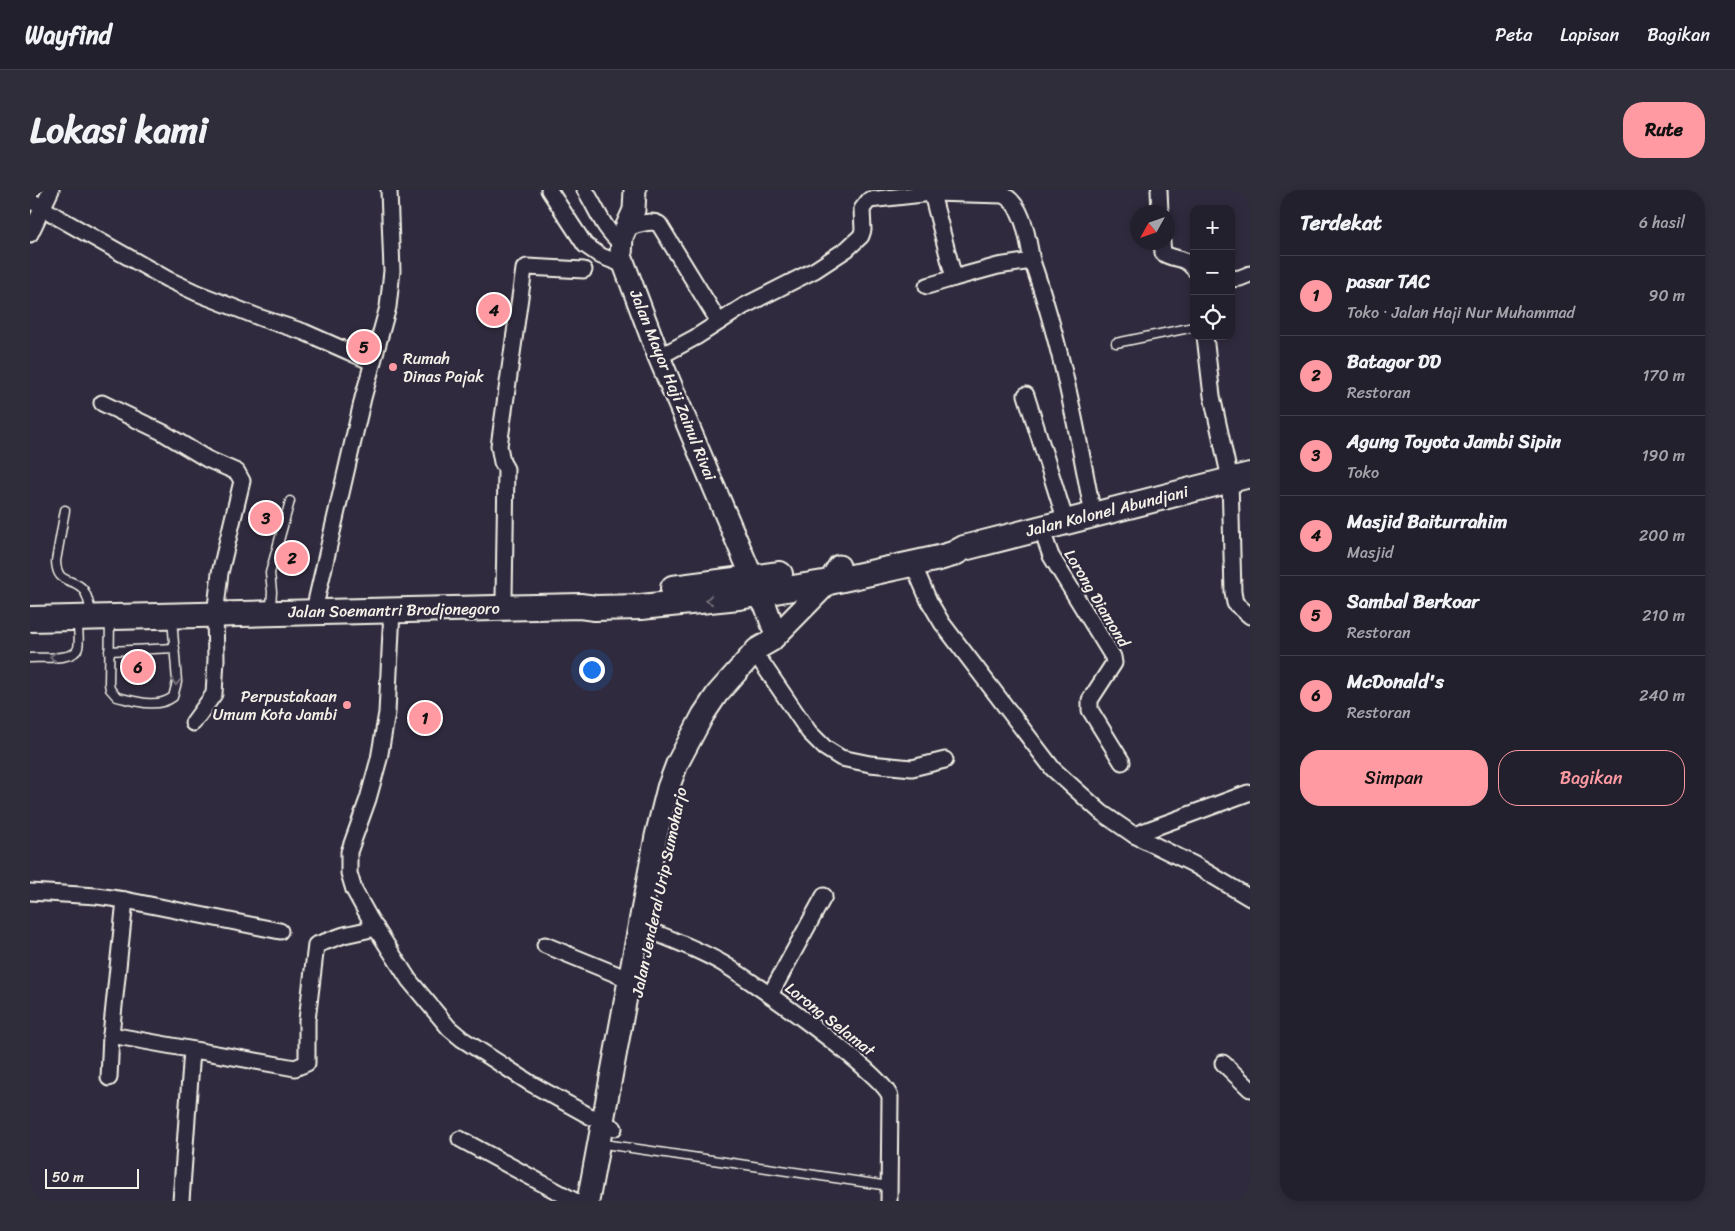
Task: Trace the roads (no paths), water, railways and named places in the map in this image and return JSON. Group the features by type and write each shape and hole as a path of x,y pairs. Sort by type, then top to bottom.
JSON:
{"main road":[{"name":"Jalan Kolonel Abundjani","path":"755,585 913,564 953,554 964,548 1240,477"},
{"name":"Jalan Kolonel Abundjani","path":"834,574 908,550 954,544 964,548"},
{"name":"Jalan Soemantri Brodjonegoro","path":"30,608 92,614 172,616 271,606 399,608 504,598 584,596 755,585"},
{"name":"Jalan Soemantri Brodjonegoro","path":"30,619 92,614 215,611 580,606 594,608 641,607 712,600 755,585"}],"street":[{"path":"30,234 36,204 51,190"},
{"path":"315,606 390,290 392,271 389,190"},
{"path":"549,190 585,245 601,256 624,265"},
{"path":"585,190 608,232 624,236 649,222 659,224 719,322"},
{"name":"Jalan Mayor Haji Zainul Rivai","path":"634,190 634,210 620,252 624,265 659,357 766,608 773,638"},
{"path":"1159,190 1160,205"},
{"path":"931,192 954,278"},
{"path":"659,357 744,306 815,270 851,245 861,236 864,230 862,209 866,202 931,192 1003,195 1009,197 1018,208 1067,382 1093,515"},
{"path":"36,204 167,279 261,318 304,332 372,362"},
{"path":"1163,250 1163,254 1166,256 1181,258 1190,264"},
{"path":"927,286 998,266 1032,261"},
{"path":"504,598 506,469 502,462 499,446 524,269 527,267 584,270"},
{"path":"1235,279 1250,274"},
{"path":"1205,340 1212,396 1240,477 1233,592 1235,603 1250,616"},
{"path":"1026,395 1066,522"},
{"path":"102,403 162,432 207,459 237,472 242,481 220,573 215,611 216,659 214,694 192,723"},
{"name":"Lorong Diamond","path":"1041,528 1051,556 1113,657 1114,663 1090,700 1090,710 1122,762"},
{"path":"913,564 929,601 942,623 1053,769 1102,813 1134,835 1193,864 1250,898"},
{"path":"773,638 834,574"},
{"path":"399,608 387,713 379,759 368,799 349,852 349,873 354,890 409,980 449,1028 462,1039 607,1134"},
{"name":"Jalan Jenderal Urip Sumoharjo","path":"600,1201 628,979 644,928 682,781 699,746 720,710 762,663 769,652 773,638"},
{"name":"Jalan Jenderal Urip Sumoharjo","path":"588,1201 607,1134 644,928 656,836 668,788 677,764 702,715 717,694 757,649 773,638"},
{"path":"762,663 809,732 825,748 841,758 870,764 912,768 944,760"},
{"path":"1134,835 1248,793"},
{"path":"30,892 97,896 125,900 280,931"},
{"path":"770,995 824,896"},
{"path":"109,1078 111,1036 125,900"},
{"path":"111,1036 295,1068 307,1063 307,1020 316,946 344,935 376,928"},
{"name":"Lorong Selamat","path":"644,928 708,955 739,974 833,1043 878,1080 889,1093 889,1201"},
{"path":"545,944 628,979"},
{"path":"181,1201 192,1050"},
{"path":"1223,1063 1250,1090"},
{"path":"460,1139 575,1201"}],"lane":[{"path":"1116,343 1190,328"},
{"path":"271,606 270,573 290,501"},
{"path":"65,510 56,569 61,577 80,586 86,592 92,614 110,651 109,683 113,694 117,697 151,704 162,703 171,699 175,694 177,682 172,616"},
{"path":"30,658 64,657 75,653 92,614"},
{"path":"110,651 174,648"},
{"path":"607,1134 889,1186"}],"place":[{"name":"Masjid Baiturrahim","path":"494,310"},
{"name":"Sambal Berkoar","path":"364,347"},
{"name":"Rumah Dinas Pajak","path":"393,367"},
{"name":"Agung Toyota Jambi Sipin","path":"266,518"},
{"name":"Batagor DD","path":"292,558"},
{"name":"McDonald's","path":"138,667"},
{"name":"Perpustakaan Umum Kota Jambi","path":"347,705"},
{"name":"pasar TAC","path":"425,718"}]}
